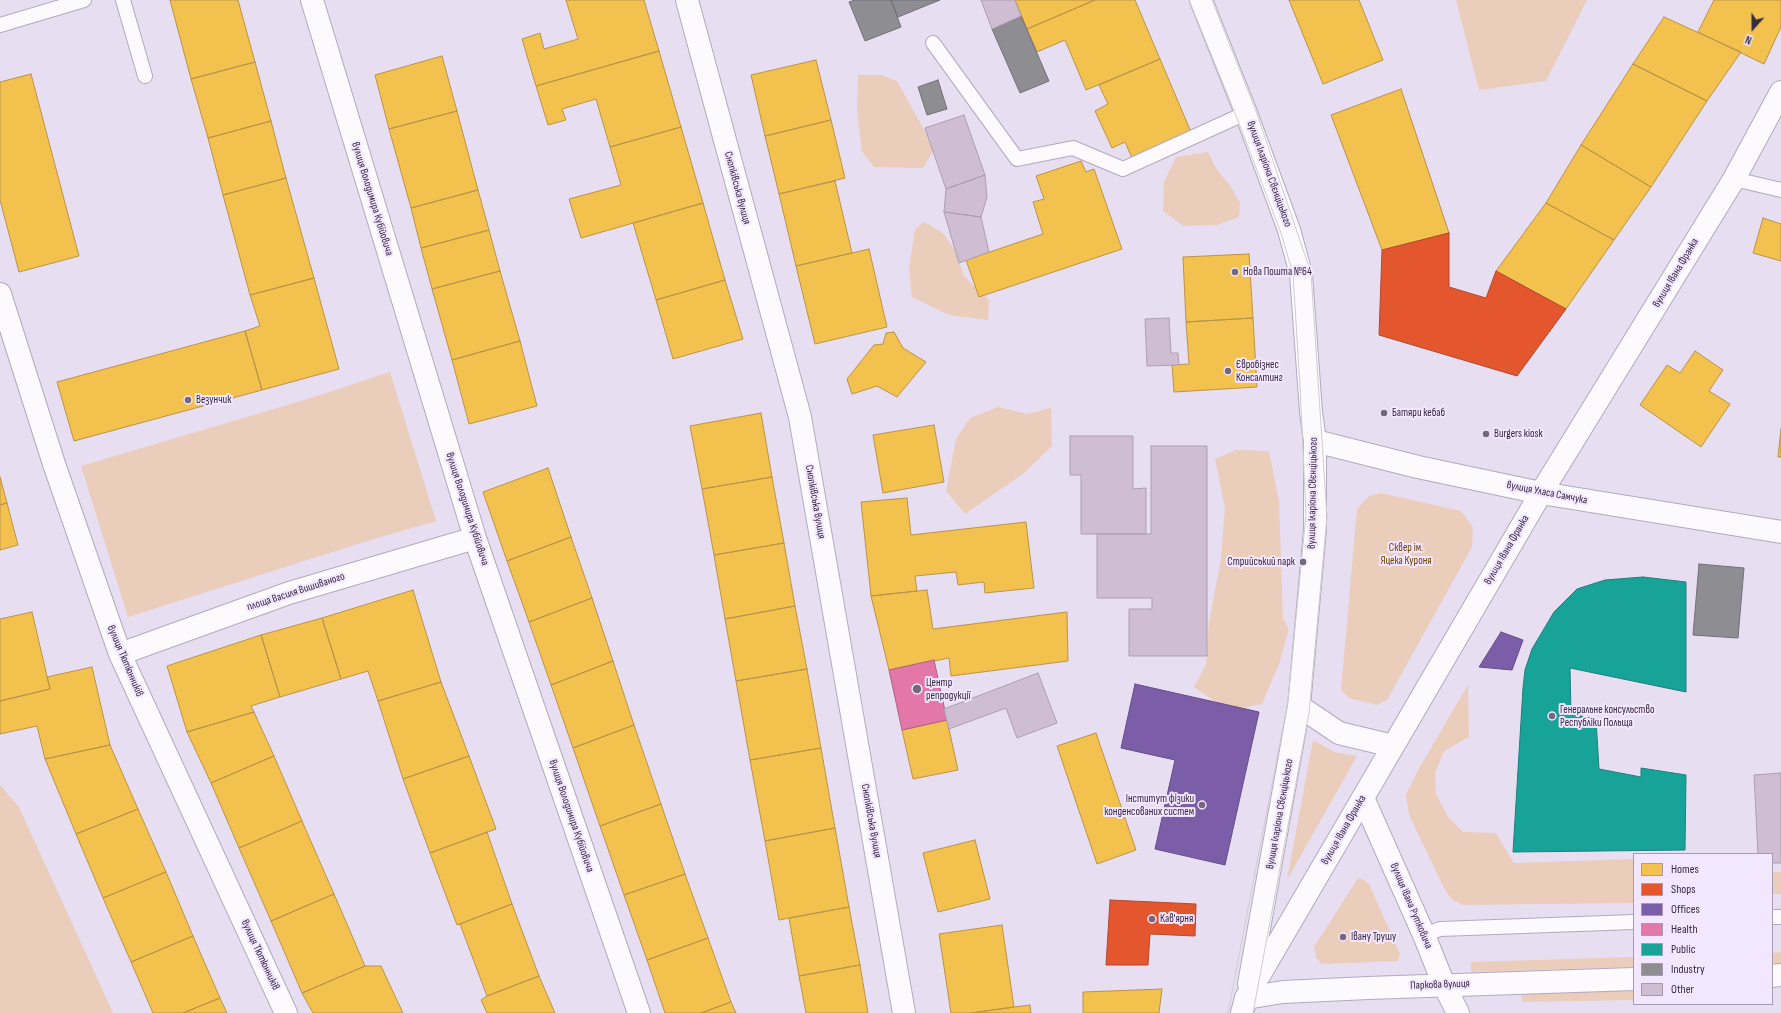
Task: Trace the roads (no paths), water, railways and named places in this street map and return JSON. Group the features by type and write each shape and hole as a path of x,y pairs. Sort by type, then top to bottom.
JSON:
{"main road":[{"name":"вулиця Володимира Кубійовича","path":"312,0 475,538 639,1013"},
{"name":"Снопківська вулиця","path":"687,0 800,417 904,1013"},
{"name":"вулиця Іларіона Свєнціцького","path":"1200,0 1246,114 1289,230 1301,274 1311,412 1315,441 1315,530 1299,706 1244,1006"},
{"name":"вулиця Івана Франка","path":"1244,1006 1393,746 1541,493 1734,179 1781,92"},
{"name":"вулиця Тютюнників","path":"0,294 54,464 120,654 286,1013"},
{"name":"вулиця Уласа Самчука","path":"1315,441 1418,467 1541,493 1781,532"},
{"name":"площа Василя Вишиваного","path":"120,654 289,593 475,538"},
{"path":"1299,706 1339,733 1393,746"},
{"name":"вулиця Івана Рутковича","path":"1363,798 1424,935 1444,985 1458,1013"},
{"name":"Паркова вулиця","path":"1244,1006 1283,992 1633,979"}],"lane":[{"path":"0,25 84,0"},
{"path":"123,0 145,76"},
{"path":"932,43 1017,159 1073,148 1123,169 1246,114"},
{"path":"1734,179 1781,190"},
{"path":"1424,935 1440,929 1633,922"}],"tram line":[{"path":"1189,0 1237,118 1281,233 1293,274 1306,514 1288,701 1228,1013"},
{"path":"1212,0 1256,111 1311,273 1327,517 1309,713 1253,1013"}],"place":[{"name":"Нова Пошта №64","path":"1235,272"},
{"name":"Євробізнес Консалтинг","path":"1228,371"},
{"name":"Везунчик","path":"188,400"},
{"name":"Батяри кебаб","path":"1384,413"},
{"name":"Burgers kiosk","path":"1486,434"},
{"name":"Стрийський парк","path":"1303,562"},
{"name":"Центр репродукції","path":"917,689"},
{"name":"Генеральне консульство Республіки Польща","path":"1552,716"},
{"name":"Інститут фізики конденсованих систем","path":"1202,805"},
{"name":"Кав'ярня","path":"1152,919"},
{"name":"Івану Трушу","path":"1343,937"}],"park label":[{"name":"Сквер ім. Яцека Куроня","path":"1406,554"}]}
